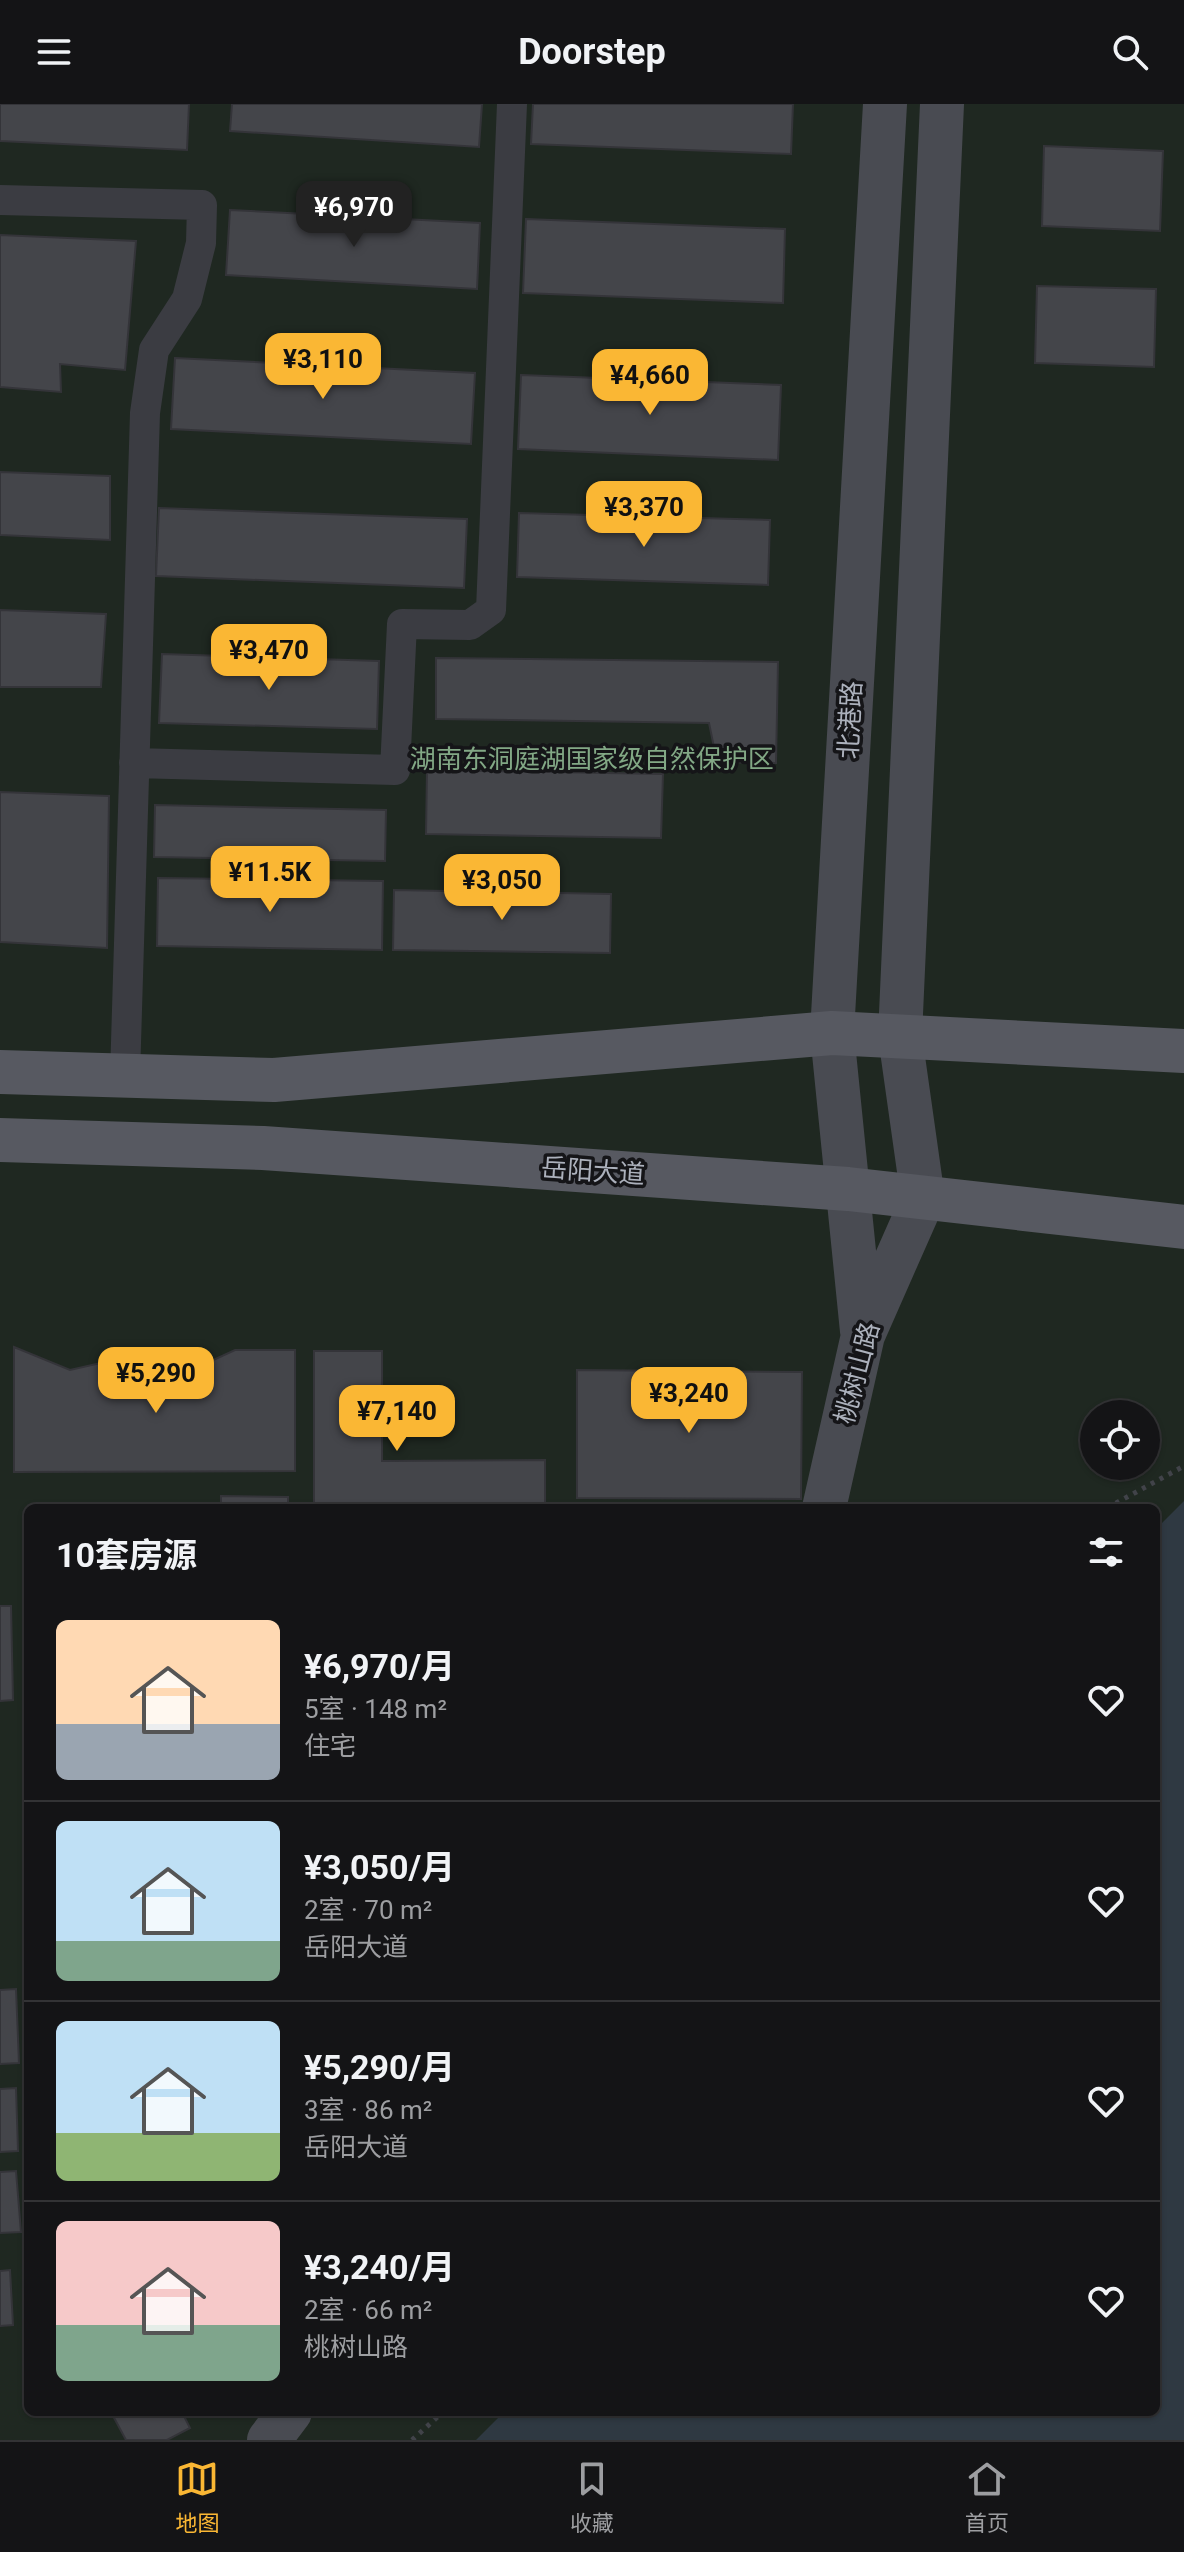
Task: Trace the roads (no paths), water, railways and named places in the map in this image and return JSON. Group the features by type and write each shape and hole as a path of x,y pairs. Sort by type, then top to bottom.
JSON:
{"main road":[{"name":"北港路","path":"863,1335 832,1033 885,104"},
{"path":"923,1199 900,1036 942,104"},
{"path":"0,1072 274,1080 832,1033 1184,1051"},
{"name":"岳阳大道","path":"0,1140 263,1148 848,1189 1184,1227"},
{"name":"桃树山路","path":"825,1504 863,1335 923,1199"},
{"path":"269,2440 287,2416"}],"street":[{"path":"134,763 395,770 402,624 470,625 491,610 512,104"},
{"path":"0,200 202,205 201,243 187,299 154,350 145,413 125,1076"}],"park label":[{"name":"湖南东洞庭湖国家级自然保护区","path":"592,759"}]}
